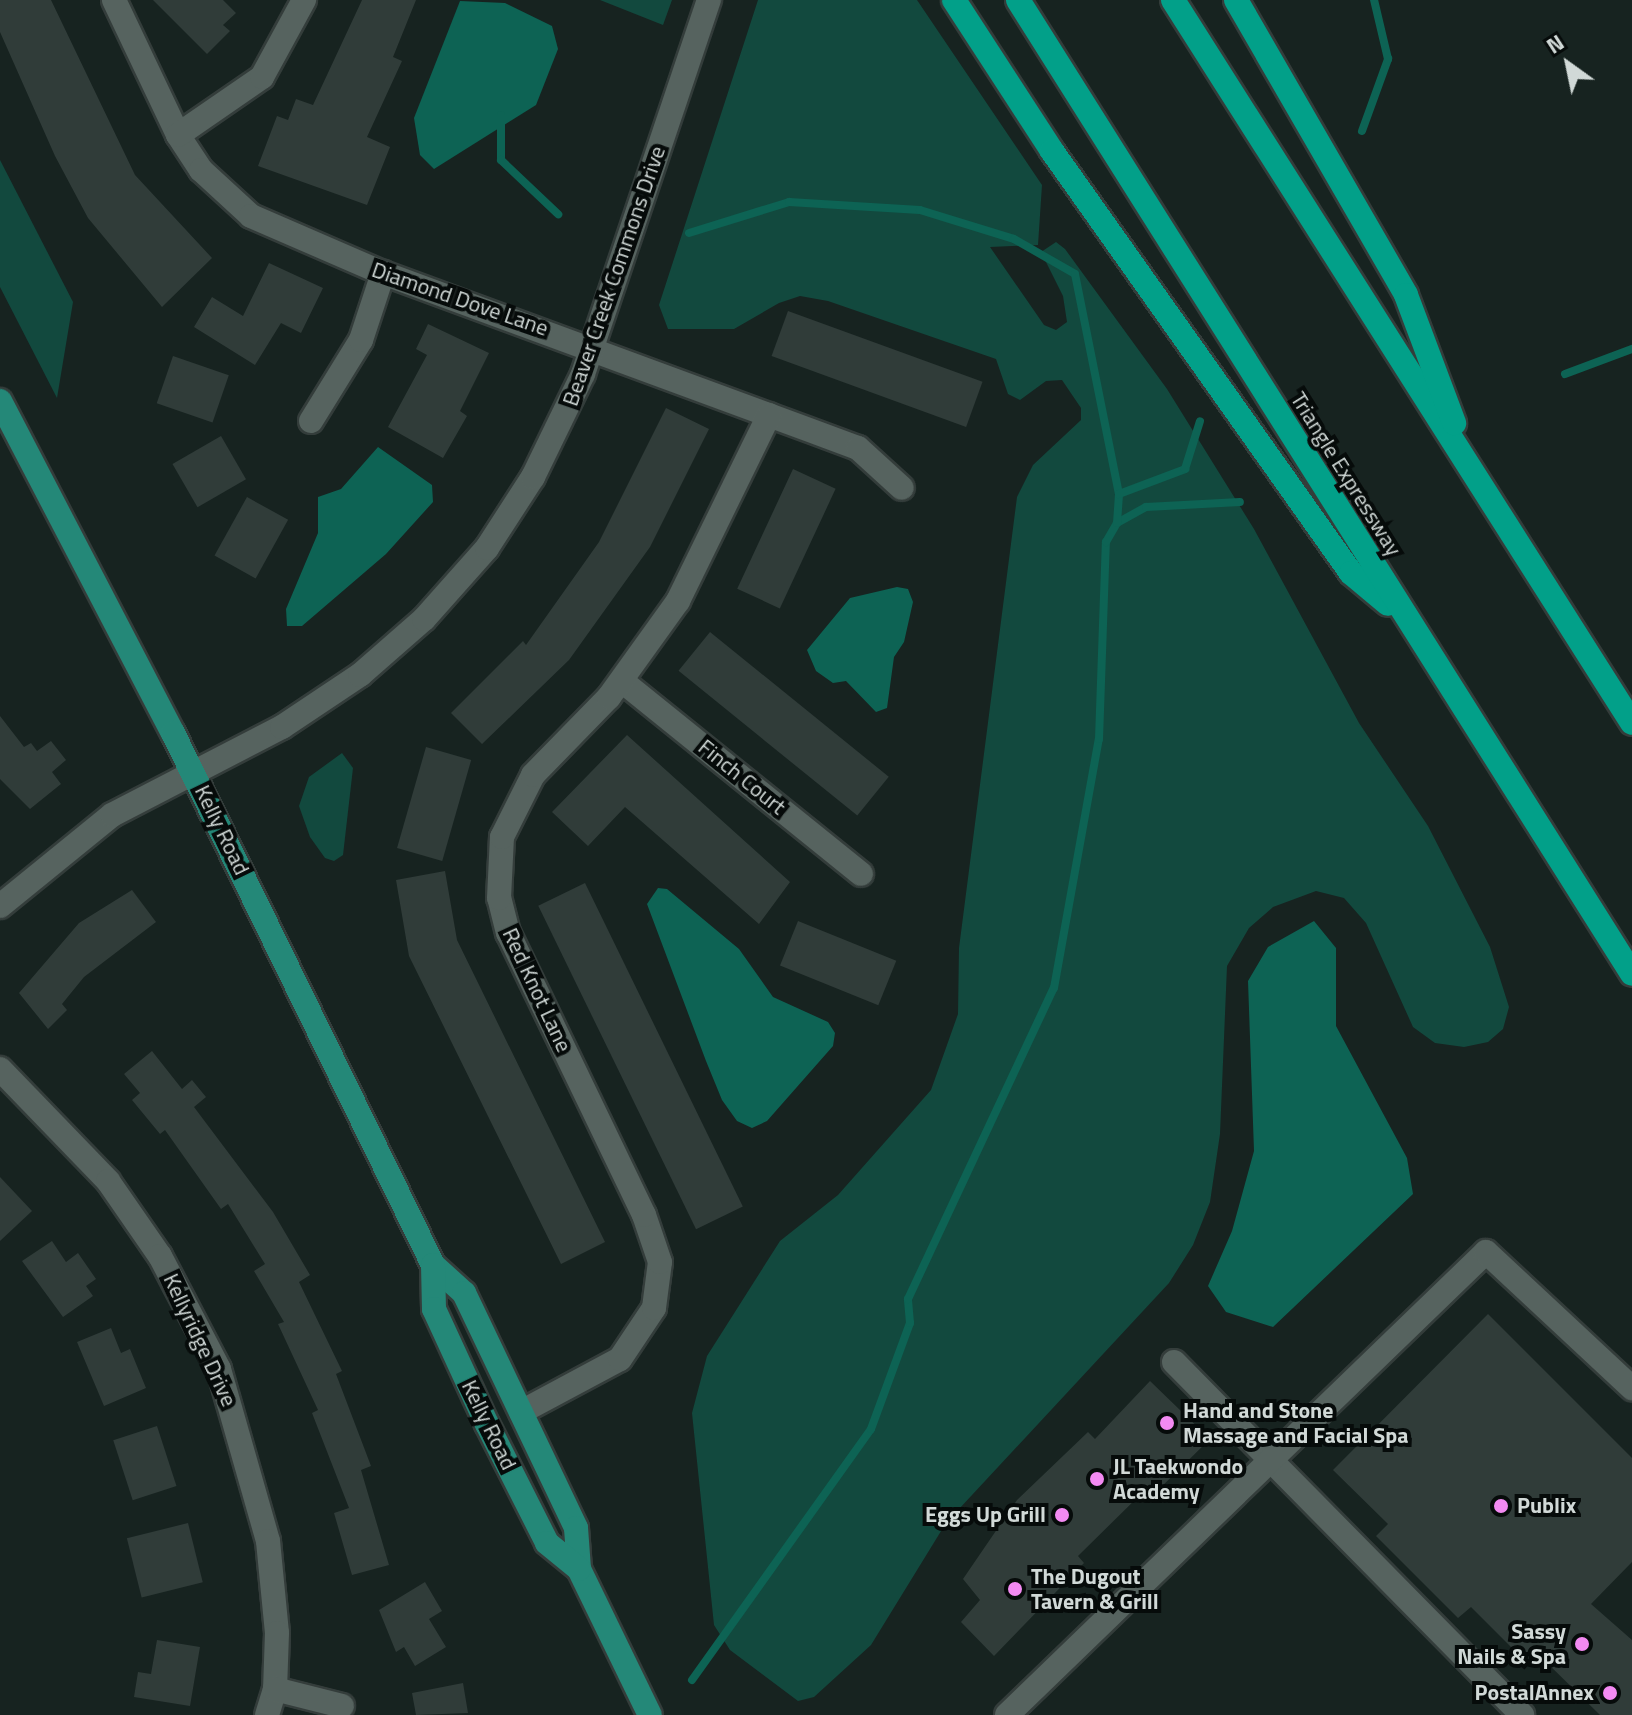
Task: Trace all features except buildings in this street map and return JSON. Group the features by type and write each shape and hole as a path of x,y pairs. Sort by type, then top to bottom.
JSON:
{"highway":[{"path":"954,0 1052,151 1351,573 1405,619"},
{"name":"Triangle Expressway","path":"1018,0 1405,619 1632,974"},
{"path":"1173,0 1632,723"},
{"path":"1236,0 1406,295 1472,470"}],"main road":[{"name":"Kelly Road","path":"0,401 194,775 433,1265 464,1293 576,1528 579,1569 650,1715"},
{"name":"Kelly Road","path":"433,1265 434,1309 487,1424 547,1543 579,1569"}],"street":[{"name":"Diamond Dove Lane","path":"114,0 178,135 201,170 251,216 383,273 593,346 858,448 902,488"},
{"path":"178,135 262,77 304,0"},
{"name":"Beaver Creek Commons Drive","path":"4,893 112,815 194,775 360,675 456,585 533,477 593,346 709,0"},
{"path":"311,421 361,340 383,273"},
{"name":"Red Knot Lane","path":"521,1412 620,1359 647,1324 659,1287 653,1235 516,951 499,898 498,862 510,812 533,775 622,681 696,572 769,415"},
{"name":"Finch Court","path":"622,681 861,874"},
{"name":"Kellyridge Drive","path":"0,1069 108,1181 160,1256 219,1369 268,1541 277,1633 275,1689 267,1715"},
{"path":"1007,1715 1486,1252 1632,1388"},
{"path":"1174,1362 1522,1715"},
{"path":"275,1689 342,1706"}],"shaded area":[{"path":"600,0 672,0 663,25"},
{"path":"758,0 917,0 1042,185 1038,245 990,247 1044,325 1056,330 1067,322 1063,296 1041,252 1056,242 1065,249 1167,389 1254,529 1359,723 1428,826 1490,947 1509,1007 1503,1029 1488,1042 1464,1047 1435,1043 1413,1027 1366,923 1344,898 1316,891 1273,907 1249,928 1227,966 1220,1134 1210,1202 1193,1245 1169,1283 946,1523 871,1645 814,1697 798,1701 730,1650 714,1625 692,1413 707,1356 780,1241 838,1195 931,1090 958,1014 959,948 1017,497 1033,465 1081,420 1081,408 1062,380 1046,381 1020,400 1008,394 996,359 828,301 800,296 779,303 734,329 668,329 659,305"},
{"path":"460,1 505,3 552,26 558,49 536,105 434,169 420,155 414,118"},
{"path":"0,160 73,302 57,398 0,287"},
{"path":"378,447 432,485 433,502 386,554 302,626 287,626 286,609 318,533 318,497 341,489"},
{"path":"897,587 908,589 913,602 904,642 894,657 887,708 876,712 846,681 833,683 816,671 807,650 850,598"},
{"path":"342,753 353,768 343,855 334,861 325,858 310,837 299,806 309,777"},
{"path":"658,888 667,889 739,949 773,997 828,1022 835,1033 833,1046 767,1121 752,1128 737,1121 722,1100 706,1061 647,904"},
{"path":"1314,921 1336,948 1336,1026 1407,1158 1413,1194 1273,1327 1226,1312 1208,1286 1232,1231 1254,1151 1248,981 1268,947"}],"waterway":[{"path":"1362,131 1388,59 1374,0"},
{"path":"501,115 501,160 558,214"},
{"path":"689,233 789,202 920,210 1014,239 1075,274 1119,494"},
{"path":"1565,374 1632,349"},
{"path":"692,1680 871,1429 910,1323 908,1299 1054,988 1099,739 1106,542 1117,523 1119,494 1185,469 1200,421"},
{"path":"1117,523 1146,507 1240,502"}],"place":[{"name":"Hand and Stone Massage and Facial Spa","path":"1167,1423"},
{"name":"JL Taekwondo Academy","path":"1097,1479"},
{"name":"Publix","path":"1501,1506"},
{"name":"Eggs Up Grill","path":"1062,1515"},
{"name":"The Dugout Tavern & Grill","path":"1015,1589"},
{"name":"Sassy Nails & Spa","path":"1582,1644"},
{"name":"PostalAnnex","path":"1610,1693"}]}
